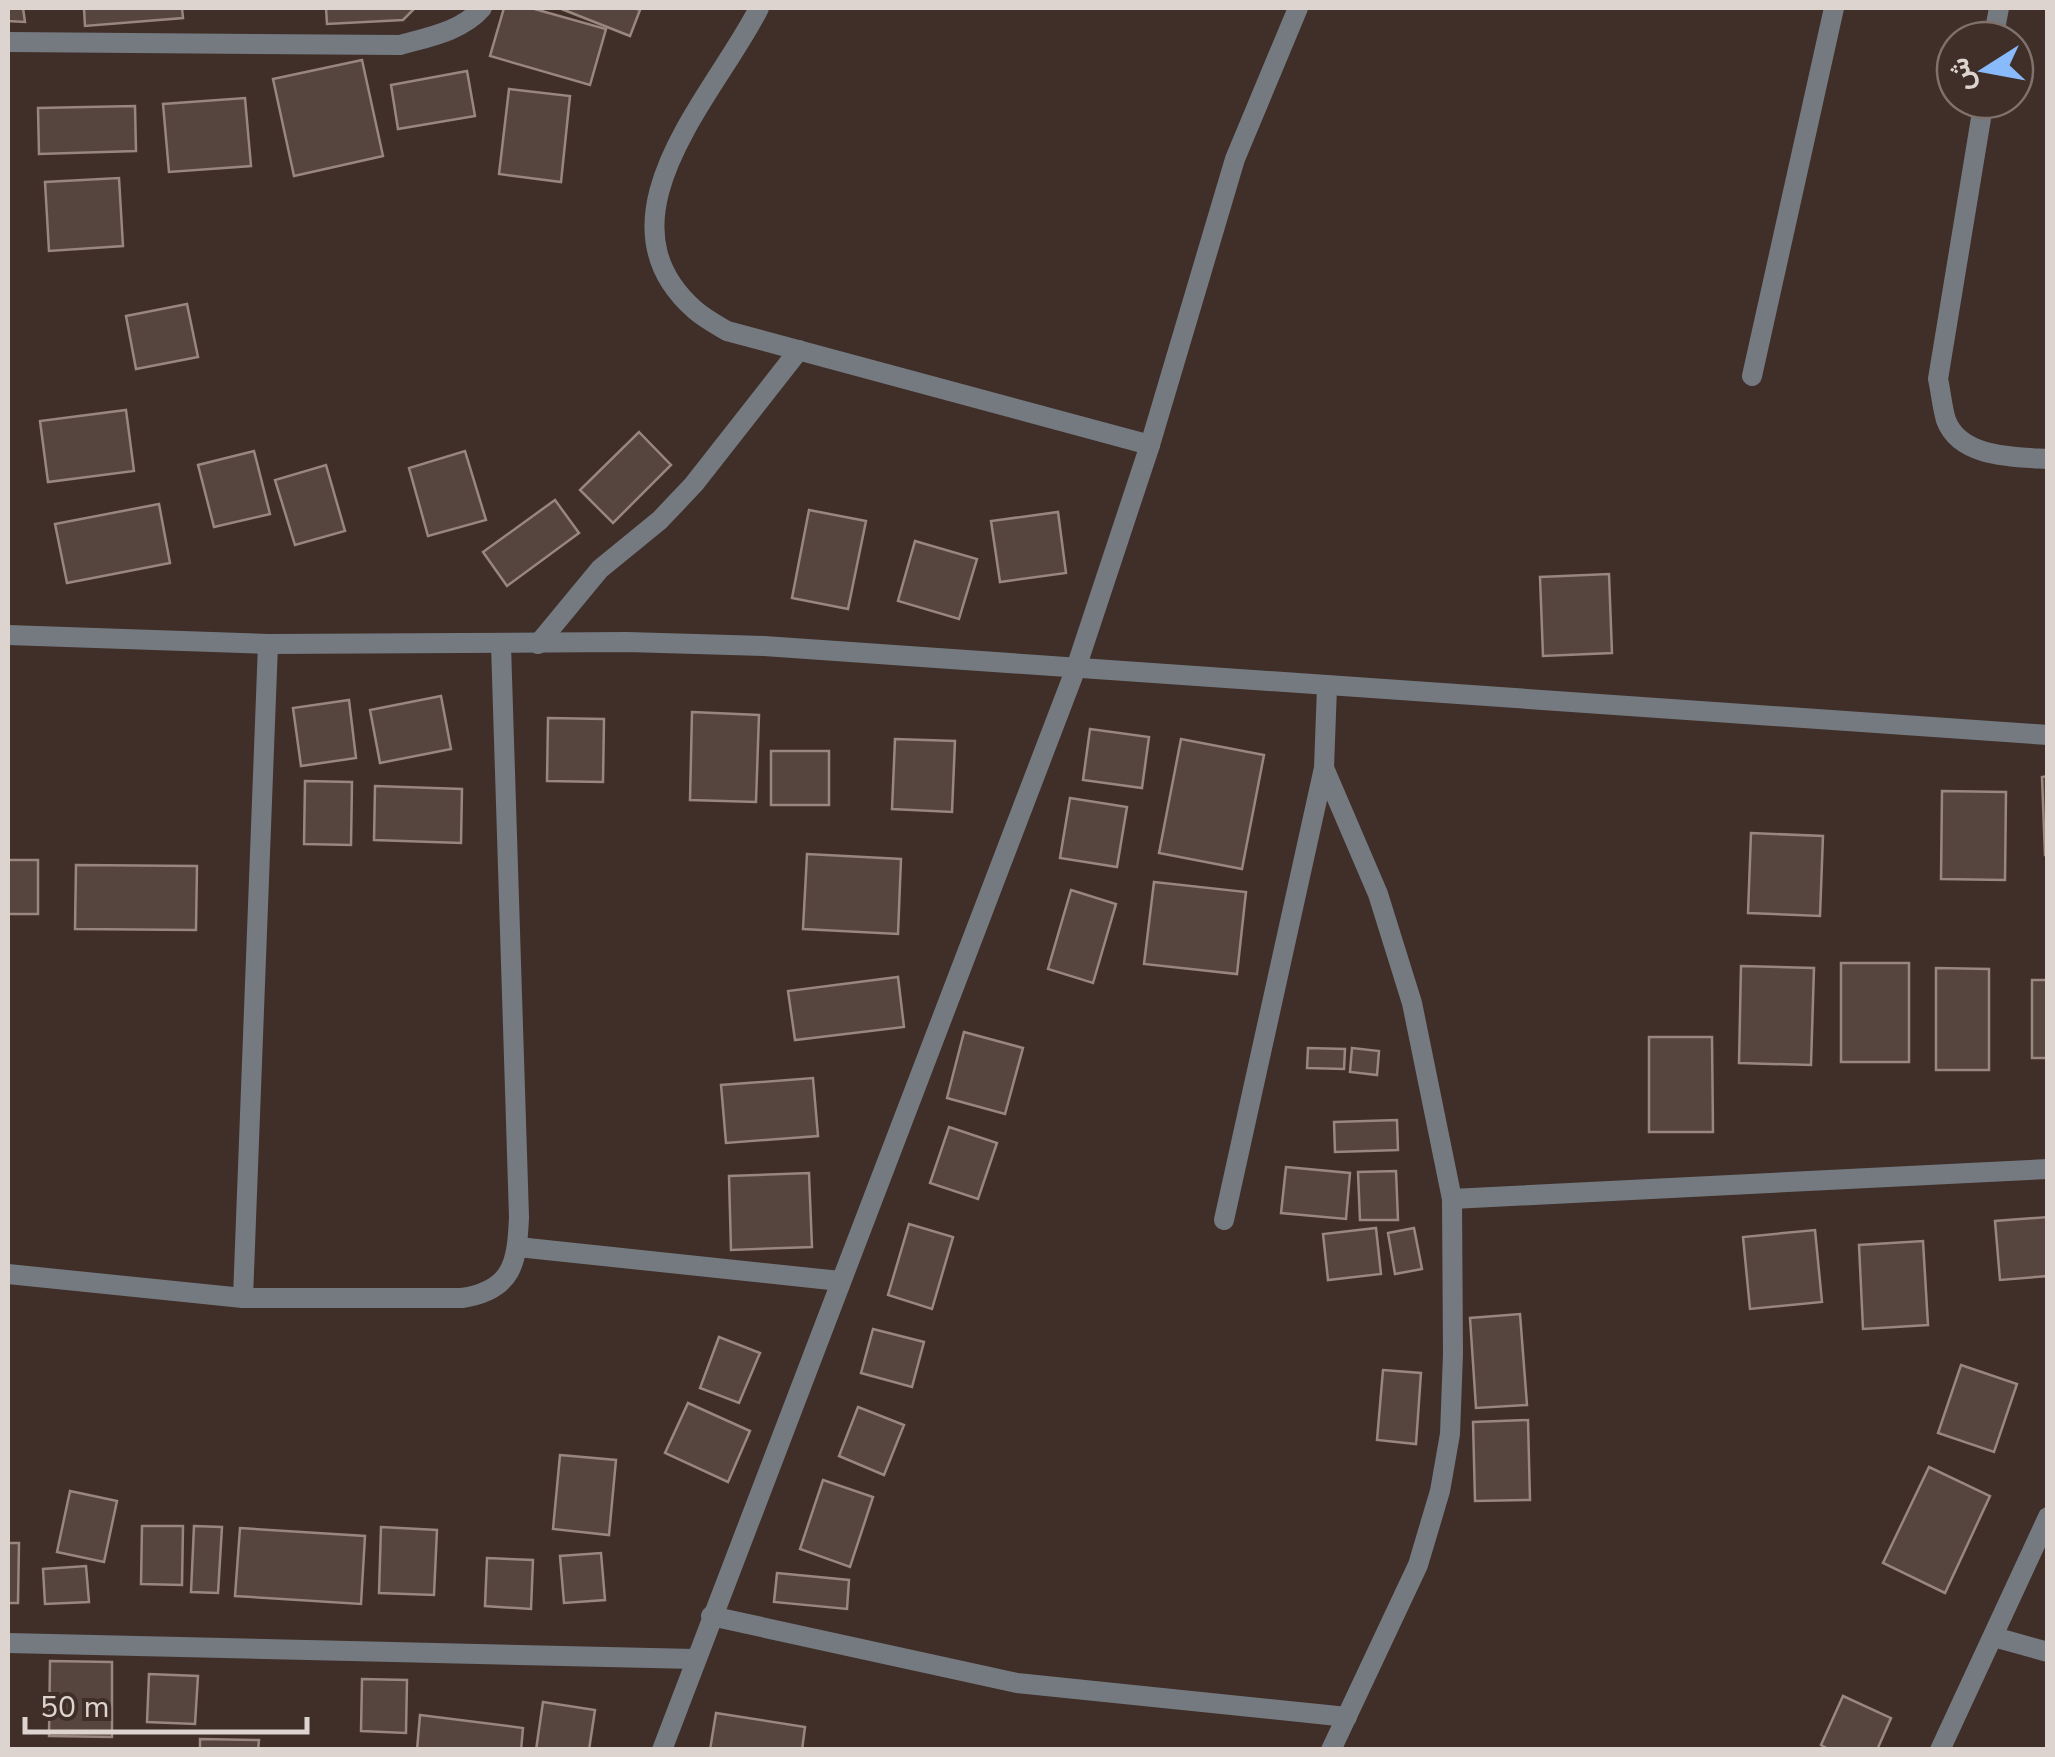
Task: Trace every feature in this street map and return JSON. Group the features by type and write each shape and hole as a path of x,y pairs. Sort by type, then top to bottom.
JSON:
{"street":[{"path":"8,42 400,45 443,33 474,17 482,8"},
{"path":"759,8 678,139 661,182 656,212 660,258 668,278 694,310 727,332 1150,445"},
{"path":"662,1750 1076,668 1150,445 1236,159 1298,8"},
{"path":"1752,376 1834,8"},
{"path":"1981,120 1938,379 1947,423 1964,443 1998,455 2048,460"},
{"path":"538,644 600,569 660,520 694,484 799,350"},
{"path":"8,635 268,644 764,646 2048,735"},
{"path":"243,1298 268,644"},
{"path":"8,1274 243,1298 462,1298 496,1288 509,1274 518,1248 501,645"},
{"path":"1224,1220 1324,768 1327,687"},
{"path":"1324,768 1378,894 1412,1004 1452,1199 1450,1434 1440,1491 1418,1564 1331,1750"},
{"path":"1452,1199 2048,1169"},
{"path":"518,1248 840,1281"},
{"path":"1940,1750 2048,1517"},
{"path":"711,1616 1016,1683 1347,1717"},
{"path":"1994,1637 2048,1652"},
{"path":"8,1643 695,1659"}],"building":[{"path":"8,8 23,8 25,22 8,21"},
{"path":"84,8 182,8 183,18 85,26"},
{"path":"326,8 415,8 403,20 327,24"},
{"path":"504,8 531,8 606,29 590,85 490,56"},
{"path":"559,8 634,8 640,10 630,36"},
{"path":"362,60 383,156 294,176 273,79"},
{"path":"467,71 475,116 398,129 391,85"},
{"path":"509,89 570,96 561,182 499,174"},
{"path":"245,98 251,166 169,172 163,104"},
{"path":"135,106 136,151 39,154 38,108"},
{"path":"119,178 123,246 49,251 45,182"},
{"path":"187,304 198,357 136,369 126,316"},
{"path":"126,410 134,471 48,482 40,421"},
{"path":"639,432 671,465 613,523 580,490"},
{"path":"254,451 270,514 214,527 198,465"},
{"path":"465,451 486,520 428,536 409,468"},
{"path":"326,465 345,531 295,545 275,480"},
{"path":"555,500 579,533 507,586 483,552"},
{"path":"159,504 170,563 67,583 55,524"},
{"path":"809,510 866,521 848,609 792,598"},
{"path":"1058,512 1066,573 1000,582 991,521"},
{"path":"915,541 977,559 959,619 898,601"},
{"path":"1609,574 1612,653 1543,656 1540,577"},
{"path":"441,696 451,749 380,763 370,710"},
{"path":"349,700 356,758 301,766 293,708"},
{"path":"692,712 759,715 756,802 690,800"},
{"path":"548,718 604,719 603,782 547,781"},
{"path":"1090,729 1149,737 1142,788 1083,780"},
{"path":"895,739 955,741 952,812 892,809"},
{"path":"1181,739 1264,755 1242,869 1159,853"},
{"path":"771,751 829,751 829,805 771,805"},
{"path":"2048,776 2048,855 2045,855 2042,777"},
{"path":"305,781 352,782 351,845 304,844"},
{"path":"375,786 462,789 461,843 374,840"},
{"path":"1942,791 2006,792 2005,880 1941,879"},
{"path":"1070,798 1127,807 1117,867 1060,858"},
{"path":"1751,833 1823,836 1820,916 1748,913"},
{"path":"807,854 901,859 898,934 803,929"},
{"path":"8,860 38,860 38,914 8,914"},
{"path":"76,865 197,866 196,930 75,929"},
{"path":"1154,882 1246,892 1237,974 1144,964"},
{"path":"1071,890 1116,904 1093,983 1048,969"},
{"path":"1841,963 1909,963 1909,1062 1841,1062"},
{"path":"1741,966 1814,968 1811,1065 1739,1063"},
{"path":"1936,968 1989,969 1989,1070 1936,1070"},
{"path":"898,977 904,1027 795,1040 788,991"},
{"path":"2032,980 2048,980 2048,1058 2032,1058"},
{"path":"964,1032 1023,1048 1005,1114 947,1098"},
{"path":"1649,1037 1712,1037 1713,1132 1649,1132"},
{"path":"1308,1048 1345,1049 1344,1069 1307,1068"},
{"path":"1352,1048 1379,1051 1377,1075 1350,1072"},
{"path":"813,1078 818,1136 726,1143 721,1085"},
{"path":"1397,1120 1398,1150 1335,1152 1334,1122"},
{"path":"949,1127 997,1143 978,1199 930,1183"},
{"path":"1286,1167 1350,1173 1346,1219 1281,1213"},
{"path":"1396,1171 1398,1220 1360,1220 1358,1172"},
{"path":"809,1173 812,1247 731,1250 729,1176"},
{"path":"2048,1217 2048,1276 2000,1280 1995,1221"},
{"path":"909,1224 953,1237 932,1309 888,1295"},
{"path":"1376,1228 1381,1274 1328,1280 1323,1234"},
{"path":"1414,1228 1422,1269 1395,1274 1388,1233"},
{"path":"1815,1230 1822,1302 1750,1309 1743,1237"},
{"path":"1923,1241 1928,1325 1863,1329 1859,1245"},
{"path":"1520,1314 1527,1405 1476,1408 1470,1318"},
{"path":"873,1329 924,1342 912,1387 861,1373"},
{"path":"719,1337 760,1353 739,1403 700,1388"},
{"path":"1961,1365 2017,1384 1994,1452 1938,1433"},
{"path":"1383,1370 1421,1373 1416,1444 1377,1440"},
{"path":"688,1403 750,1431 728,1482 665,1453"},
{"path":"858,1407 904,1425 884,1475 839,1456"},
{"path":"1528,1420 1530,1500 1475,1501 1473,1422"},
{"path":"560,1455 616,1460 609,1535 553,1529"},
{"path":"1929,1467 1990,1496 1945,1593 1883,1563"},
{"path":"823,1480 873,1497 850,1567 800,1549"},
{"path":"70,1491 117,1501 104,1562 57,1552"},
{"path":"142,1526 183,1526 182,1585 141,1584"},
{"path":"194,1526 222,1527 218,1593 191,1592"},
{"path":"381,1527 437,1530 434,1595 379,1593"},
{"path":"240,1528 365,1536 361,1604 235,1596"},
{"path":"8,1543 19,1543 18,1603 8,1603"},
{"path":"601,1553 605,1600 564,1603 560,1556"},
{"path":"487,1558 533,1560 531,1609 485,1606"},
{"path":"86,1566 89,1602 45,1604 43,1569"},
{"path":"777,1573 849,1580 847,1609 774,1602"},
{"path":"50,1661 112,1662 112,1737 49,1736"},
{"path":"149,1674 198,1676 195,1724 147,1722"},
{"path":"362,1679 407,1680 406,1733 361,1731"},
{"path":"1843,1696 1891,1718 1877,1750 1830,1750 1821,1745"},
{"path":"543,1702 595,1710 589,1750 536,1750"},
{"path":"716,1713 805,1727 802,1750 710,1750"},
{"path":"420,1715 523,1728 521,1750 417,1750"},
{"path":"200,1739 259,1740 258,1750 200,1750"}]}
